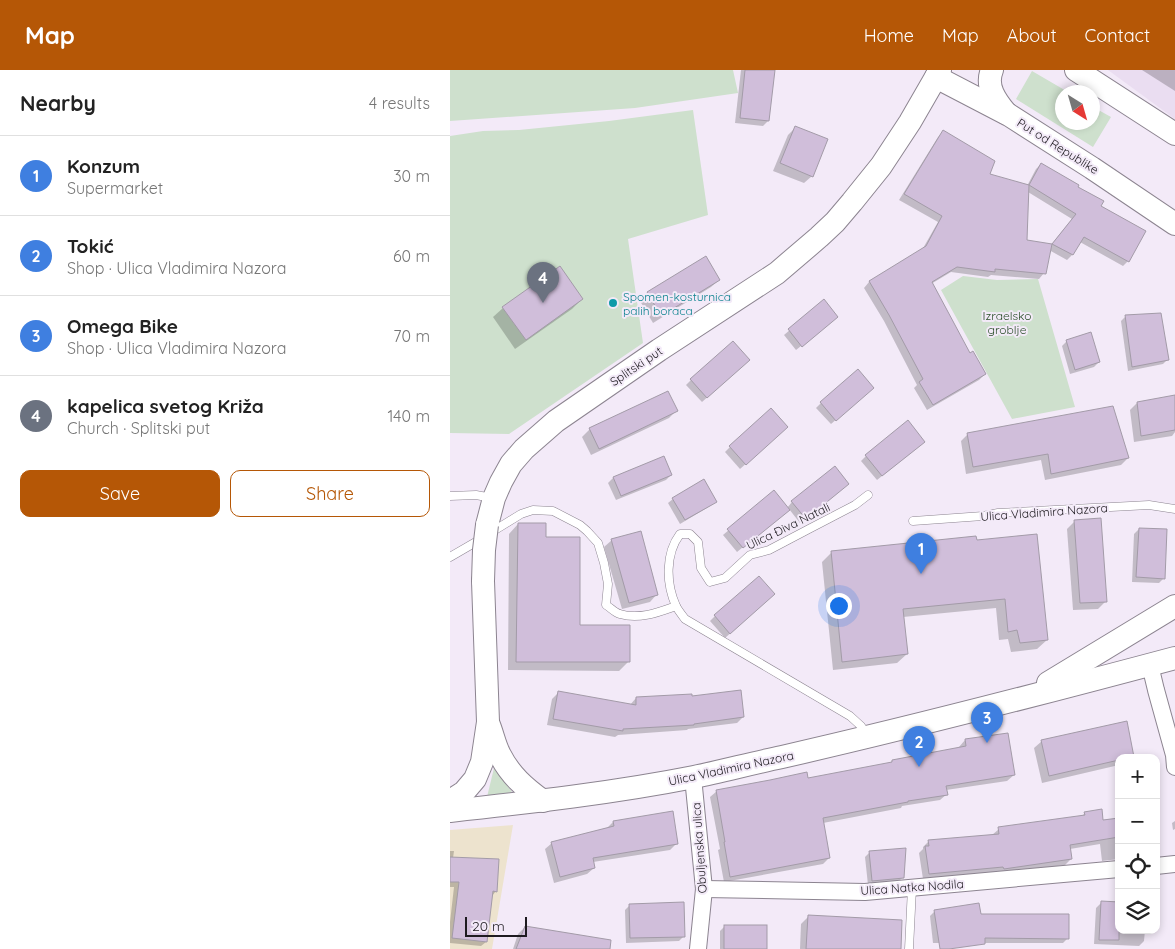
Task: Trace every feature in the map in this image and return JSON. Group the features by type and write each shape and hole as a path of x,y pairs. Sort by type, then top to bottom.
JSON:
{"main road":[{"path":"992,70 989,77 992,93 1009,115"},
{"path":"1076,70 1175,134"},
{"name":"Put od Republike","path":"938,74 1009,115 1175,224"},
{"name":"Splitski put","path":"450,801 464,792 475,779 482,762 488,722 483,582 484,550 487,525 494,498 510,464 556,421 776,273 819,237 835,222 881,166 938,74"},
{"name":"Ulica Vladimira Nazora","path":"1008,702 1036,690 1061,676 1175,606"},
{"path":"1135,631 1144,646 1150,665"},
{"name":"Ulica Vladimira Nazora","path":"450,810 543,801 693,777 869,737 1175,658"},
{"name":"Splitski put","path":"488,722 499,754 508,769 517,780 543,801"}],"street":[{"path":"1150,665 1174,756 1175,767"},
{"name":"Obuljenska ulica","path":"693,777 704,889 698,949"},
{"path":"1160,866 1175,864"},
{"name":"Ulica Natka Nodila","path":"704,889 865,892 1115,869"}],"lane":[{"path":"450,496 476,495 494,498"},
{"name":"Ulica Điva Natali","path":"868,495 855,505 769,550 750,555 725,578 710,582 702,568 698,542 690,534 680,534 674,542 668,560 670,589 676,606 685,619 850,716 869,737"},
{"name":"Ulica Vladimira Nazora","path":"913,521 983,516 998,513 1149,505 1175,509"},
{"path":"450,557 521,514 533,510 553,511 580,525 598,543 608,584 606,606 619,614 637,616 659,612 676,606"},
{"path":"909,949 912,888"}],"shaded area":[{"path":"1108,70 1175,70 1175,119"},
{"path":"513,825 492,949 450,949 450,830"}],"green space":[{"path":"450,70 733,70 738,93 635,108 450,121"},
{"path":"1032,71 1056,85 1055,123 1016,99"},
{"path":"693,110 708,215 628,239 643,343 509,434 450,433 450,136 483,131 519,130 609,121"},
{"path":"1100,111 1111,117 1093,147 1066,130 1100,130"},
{"name":"Izraelsko groblje","path":"963,276 997,280 1038,279 1075,407 1012,419 941,290"},
{"path":"494,768 512,792 487,797"}],"building":[{"path":"745,70 775,70 769,121 740,118"},
{"path":"795,126 828,139 813,177 780,163"},
{"path":"943,130 995,161 990,174 1029,185 1027,240 1052,244 1046,274 995,269 995,272 957,267 932,282 970,353 973,351 986,374 933,405 919,382 923,379 869,281 926,246 942,216 904,194"},
{"path":"1041,163 1104,201 1101,206 1146,231 1129,262 1084,237 1073,255 1052,244 1076,214 1029,185"},
{"path":"706,256 720,280 661,316 647,292"},
{"path":"560,266 583,299 526,340 502,307"},
{"path":"824,299 838,317 802,347 788,329"},
{"path":"1161,313 1169,360 1132,367 1125,315"},
{"path":"1091,332 1100,362 1075,370 1066,340"},
{"path":"733,341 750,360 707,398 690,379"},
{"path":"858,369 874,388 836,421 820,402"},
{"path":"668,391 678,411 599,449 589,428"},
{"path":"1175,395 1175,430 1141,436 1137,402"},
{"path":"1113,406 1129,458 1051,474 1048,454 973,467 967,433"},
{"path":"771,408 788,427 746,465 729,446"},
{"path":"908,420 925,442 882,476 865,455"},
{"path":"664,456 672,475 621,496 613,477"},
{"path":"835,466 849,484 806,519 791,501"},
{"path":"704,479 717,502 685,520 672,498"},
{"path":"774,490 790,510 743,548 727,529"},
{"path":"1101,518 1107,602 1080,603 1074,520"},
{"path":"518,523 546,523 546,537 580,537 580,625 630,625 630,662 516,662"},
{"path":"1139,528 1167,529 1165,579 1136,577"},
{"path":"641,531 658,595 629,603 611,539"},
{"path":"1037,534 1048,640 1020,643 1017,630 1008,632 1005,599 903,609 908,654 842,662 831,551 976,536 977,540"},
{"path":"759,576 775,594 730,634 714,615"},
{"path":"741,690 744,717 694,725 623,729 623,731 553,719 558,691 636,705 636,697 692,694 692,696"},
{"path":"1127,721 1133,754 1115,754 1115,761 1049,776 1041,740"},
{"path":"1008,733 1015,775 946,786 948,795 823,818 830,858 730,877 716,790 807,772 808,778 892,762 892,760 966,746 965,739"},
{"path":"1102,809 1103,820 1115,818 1115,838 1070,845 1072,859 1004,869 1003,867 929,874 925,846 929,846 928,840 999,834 998,827 1085,815 1084,812"},
{"path":"673,811 678,844 593,858 595,868 560,877 551,842 614,826 613,821"},
{"path":"906,848 904,878 872,881 869,851"},
{"path":"450,857 499,859 497,892 493,891 487,942 452,938 459,882 450,882"},
{"path":"1101,901 1115,902 1115,934 1119,934 1119,940 1099,940"},
{"path":"684,902 685,937 630,938 629,904"},
{"path":"979,903 981,914 1069,914 1069,939 985,938 985,944 940,949 934,910"},
{"path":"808,915 902,920 901,949 806,949"},
{"path":"724,925 767,925 767,949 724,949"},
{"path":"525,926 611,940 610,949 516,949"}],"place":[{"name":"kapelica svetog Križa","path":"543,303"},
{"name":"Spomen-kosturnica palih boraca","path":"613,303"},
{"name":"Konzum","path":"921,574"},
{"name":"Omega Bike","path":"987,743"},
{"name":"Tokić","path":"919,767"}]}
